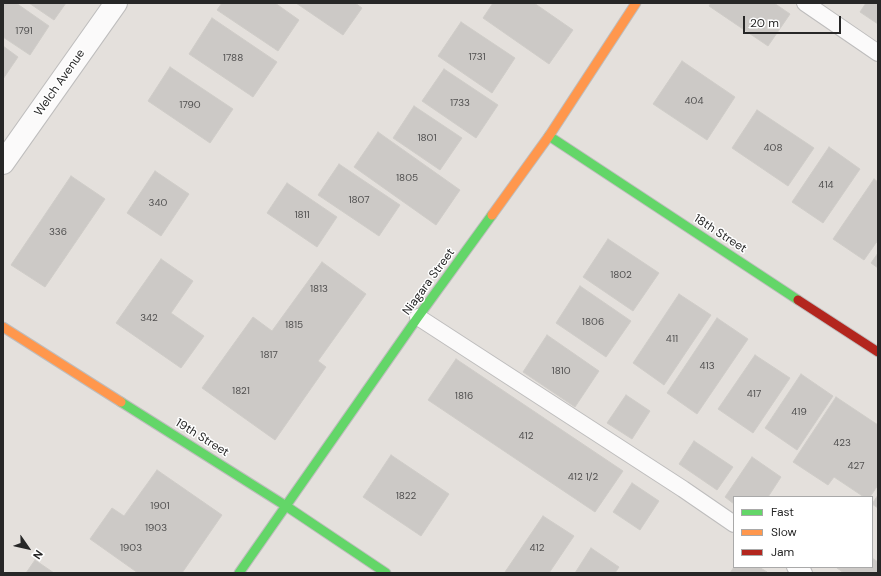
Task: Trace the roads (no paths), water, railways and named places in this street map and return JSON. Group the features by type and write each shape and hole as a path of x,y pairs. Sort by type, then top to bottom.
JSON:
{"street":[{"name":"Welch Avenue","path":"3,163 116,3"},
{"name":"Niagara Street","path":"239,573 418,317 550,136 636,3"},
{"name":"18th Street","path":"550,136 878,352"},
{"name":"19th Street","path":"3,327 286,506 386,573"}],"lane":[{"path":"805,3 878,53"},
{"path":"418,317 523,387 683,489 733,523"}]}
